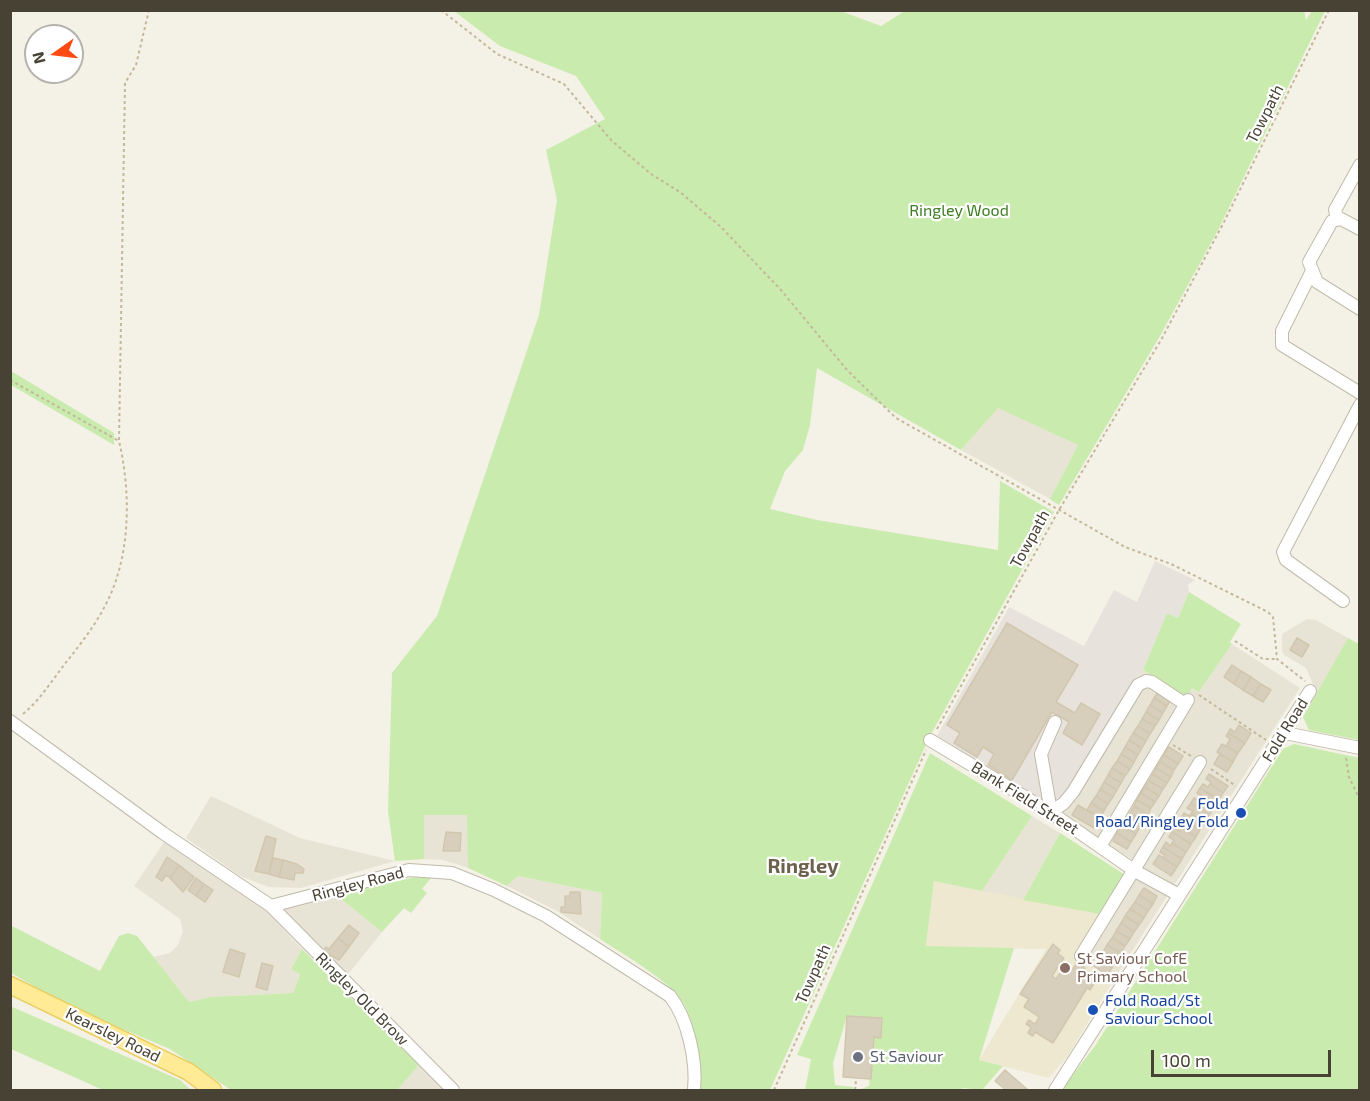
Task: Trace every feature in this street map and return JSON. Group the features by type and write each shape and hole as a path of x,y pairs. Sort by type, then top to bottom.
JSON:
{"main road":[{"name":"Kearsley Road","path":"10,985 189,1072 213,1090"}],"street":[{"path":"1359,165 1335,210 1337,218 1359,229"},
{"path":"1337,218 1325,230 1310,256 1311,273 1282,331 1282,345 1359,393"},
{"path":"1311,273 1323,286 1359,309"},
{"path":"1343,601 1286,560 1283,552 1359,405"},
{"path":"1055,722 1041,754 1051,812 1064,803 1073,792 1138,685 1146,681 1152,682 1187,702 1101,845"},
{"name":"Fold Road","path":"1055,1090 1310,691"},
{"path":"12,722 163,833 272,906"},
{"path":"1285,733 1353,747"},
{"name":"Bank Field Street","path":"930,740 1051,812 1135,871 1179,895"},
{"path":"1081,956 1200,762"},
{"name":"Ringley Road","path":"272,906 409,870 452,873 494,890 587,940 670,996 680,1009 693,1063 694,1090"},
{"name":"Ringley Old Brow","path":"272,906 453,1090"}],"path":[{"path":"12,722 33,706 83,640 110,595 120,568 124,540 125,467 119,441 125,83 136,65 149,10"},
{"path":"441,10 497,54 564,84 611,140 651,174 680,192 721,226 781,290 846,370 896,418 1125,547 1171,564 1268,612 1273,617 1277,659"},
{"name":"Towpath","path":"774,1090 930,740 1059,510 1161,340 1219,232 1329,10"},
{"path":"10,380 119,441"},
{"name":"Fold Road","path":"1235,641 1263,659 1277,659 1303,677 1310,691"},
{"path":"1187,702 1194,691 1276,747"},
{"path":"1353,747 1346,763 1359,800"},
{"path":"855,1090 856,1080"}],"shaded area":[{"path":"998,407 1078,445 1050,499 961,450"},
{"path":"1155,561 1195,580 1188,585 1189,592 1178,618 1167,613 1143,670 1058,811 937,736 1009,607 1084,646 1114,590 1137,602"},
{"path":"1307,619 1316,620 1348,638 1317,693 1306,668 1284,655 1282,650 1282,634"},
{"path":"1232,644 1300,688 1113,981 1077,956 1137,862 1056,814 1143,670 1187,697 1192,688 1199,692"},
{"path":"211,796 300,838 395,861 301,888 269,887 240,876 186,838"},
{"path":"424,815 468,815 468,868 443,860 424,859"},
{"path":"1032,816 1060,833 1023,900 982,891"},
{"path":"165,841 266,911 302,949 291,969 300,973 293,993 210,997 189,1002 153,957 170,953 178,945 183,931 180,919 134,886"},
{"path":"518,876 602,893 600,939 557,911 507,886"},
{"name":"St Saviour CofE Primary School","path":"934,881 1100,914 1077,956 1113,981 1067,1057 1049,1078 979,1060 1046,949 926,947"},
{"path":"336,895 382,932 346,977 280,910"},
{"path":"419,1065 444,1090 397,1090"}],"green space":[{"name":"Ringley Wood","path":"838,10 881,26 906,10 1304,10 1306,20 1312,11 1325,11 1218,230 1160,336 1059,505 1050,499 1078,445 998,408 961,450 817,368 810,425 803,450 785,471 770,509 817,520 998,550 1000,481 1054,512 929,738 770,1090 700,1090 695,1038 686,1008 680,998 660,979 600,939 602,893 518,876 507,886 468,868 467,815 424,815 424,859 395,861 388,811 392,673 437,616 539,315 557,200 546,150 605,119 576,76 500,46 454,11"},
{"path":"11,371 114,433 114,445 11,385"},
{"path":"1189,592 1241,624 1230,642 1232,644 1199,692 1192,688 1187,697 1143,670 1167,613 1178,618"},
{"path":"1348,638 1359,644 1359,740 1309,730 1303,717"},
{"path":"1294,744 1359,758 1359,1090 1061,1090 1095,1046 1283,749"},
{"path":"930,753 1032,816 982,891 934,881 926,946 1014,948 979,1060 1003,1066 982,1090 963,1088 959,1090 859,1090 869,1086 874,1037 881,1037 881,1018 847,1016 833,1063 835,1085 853,1087 853,1090 805,1090 811,1059 797,1055"},
{"path":"1060,833 1125,875 1100,914 1023,900"},
{"path":"415,877 431,878 422,889 427,893 411,913 404,908 382,932 336,895"},
{"path":"10,925 100,971 119,936 128,933 137,936 189,1002 210,997 293,993 300,974 291,969 302,949 419,1065 397,1090 231,1090 170,1049 70,1007 11,973"},
{"path":"10,1006 180,1080 191,1090 103,1090 11,1049"}],"building":[{"path":"1007,623 1078,665 1056,702 1075,713 1081,703 1100,714 1082,745 1063,733 1069,722 1052,712 1012,780 988,765 994,754 983,747 977,757 954,743 960,733 947,725"},
{"path":"1297,638 1309,645 1302,657 1290,650"},
{"path":"1232,665 1241,671 1234,684 1224,677"},
{"path":"1241,671 1251,677 1243,690 1234,684"},
{"path":"1251,677 1261,684 1253,696 1243,690"},
{"path":"1261,684 1271,690 1263,702 1253,696"},
{"path":"1159,691 1172,698 1167,706 1154,698"},
{"path":"1154,698 1167,706 1163,713 1150,705"},
{"path":"1150,705 1163,713 1159,720 1146,712"},
{"path":"1146,712 1159,720 1155,726 1142,719"},
{"path":"1142,719 1155,726 1150,734 1138,726"},
{"path":"1239,725 1251,733 1245,743 1228,733 1230,729 1235,732"},
{"path":"1138,726 1150,734 1146,741 1133,733"},
{"path":"1133,733 1146,741 1142,748 1129,740"},
{"path":"1228,733 1245,743 1238,753 1226,746 1230,739 1226,736"},
{"path":"1129,740 1142,748 1138,755 1125,747"},
{"path":"1222,744 1238,753 1233,762 1217,752"},
{"path":"1125,747 1138,755 1134,762 1121,754"},
{"path":"1169,747 1183,756 1178,764 1164,755"},
{"path":"1121,754 1134,762 1130,769 1117,761"},
{"path":"1220,754 1233,762 1227,772 1214,764"},
{"path":"1164,755 1178,764 1174,770 1160,762"},
{"path":"1117,761 1130,769 1125,776 1112,768"},
{"path":"1160,762 1174,770 1171,777 1156,768"},
{"path":"1112,768 1125,776 1121,783 1108,775"},
{"path":"1156,768 1171,777 1167,783 1153,774"},
{"path":"1153,774 1167,783 1163,789 1149,781"},
{"path":"1209,774 1228,786 1223,793 1206,779"},
{"path":"1108,775 1121,783 1117,790 1104,782"},
{"path":"1149,781 1163,789 1159,796 1145,787"},
{"path":"1104,782 1117,790 1113,797 1100,789"},
{"path":"1203,784 1208,787 1210,784 1223,793 1219,800 1200,788"},
{"path":"1145,787 1159,796 1155,802 1141,793"},
{"path":"1200,788 1219,800 1214,808 1200,799 1202,796 1197,793"},
{"path":"1100,789 1113,797 1108,804 1096,796"},
{"path":"1141,793 1155,802 1151,808 1137,800"},
{"path":"1096,796 1108,804 1104,811 1091,803"},
{"path":"1194,798 1214,808 1209,815 1191,803"},
{"path":"1137,800 1151,808 1148,815 1134,806"},
{"path":"1091,803 1104,811 1100,818 1087,810"},
{"path":"1191,803 1209,815 1205,822 1191,814 1193,811 1187,808"},
{"path":"1078,805 1100,818 1094,828 1072,815"},
{"path":"1134,806 1148,815 1144,821 1130,813"},
{"path":"1130,813 1144,821 1140,827 1126,819"},
{"path":"1184,813 1189,816 1191,814 1205,822 1200,830 1181,818"},
{"path":"1181,818 1200,830 1196,837 1178,823"},
{"path":"1126,819 1140,827 1136,834 1122,825"},
{"path":"1122,825 1136,834 1131,842 1117,833"},
{"path":"1175,828 1180,831 1182,828 1196,837 1191,844 1172,832"},
{"path":"446,832 461,833 460,851 443,851"},
{"path":"1172,832 1191,844 1186,852 1172,843 1174,840 1169,837"},
{"path":"1117,833 1131,842 1127,849 1113,841"},
{"path":"266,836 276,839 269,874 255,871"},
{"path":"1166,842 1186,852 1182,859 1163,847"},
{"path":"1163,847 1182,859 1177,867 1163,858 1165,855 1160,852"},
{"path":"1159,855 1177,867 1171,876 1153,864"},
{"path":"167,857 179,865 170,878 166,875 162,881 156,877"},
{"path":"273,858 283,860 279,877 269,874"},
{"path":"283,860 297,864 304,869 303,873 295,873 294,880 279,877"},
{"path":"179,865 194,877 183,892 170,878"},
{"path":"196,878 204,884 196,896 188,890"},
{"path":"204,884 213,890 205,902 196,896"},
{"path":"1144,888 1157,896 1153,904 1139,895"},
{"path":"570,892 580,892 581,914 561,912 561,907 565,907 565,896 570,896"},
{"path":"1139,895 1153,904 1148,911 1135,902"},
{"path":"1135,902 1148,911 1144,918 1130,909"},
{"path":"1130,909 1144,918 1139,925 1125,916"},
{"path":"1125,916 1139,925 1134,932 1121,923"},
{"path":"1121,923 1134,932 1130,939 1116,931"},
{"path":"349,925 359,933 349,947 338,938"},
{"path":"1116,931 1130,939 1125,946 1112,938"},
{"path":"338,938 349,947 339,960 323,951 326,947 329,949"},
{"path":"1112,938 1125,946 1121,953 1107,945"},
{"path":"1053,944 1060,950 1058,954 1064,958 1052,976 1056,979 1065,966 1072,970 1077,963 1085,968 1083,971 1096,980 1090,990 1087,988 1053,1043 1035,1032 1033,1036 1028,1033 1031,1027 1026,1024 1029,1020 1035,1024 1039,1017 1024,1007 1029,999 1020,994"},
{"path":"1107,945 1121,953 1116,960 1103,952"},
{"path":"230,949 245,954 239,977 223,972"},
{"path":"1103,952 1116,960 1112,968 1098,959"},
{"path":"1098,959 1112,968 1107,975 1094,966"},
{"path":"262,963 273,966 267,990 256,987"},
{"name":"St Saviour","path":"847,1016 882,1018 881,1038 874,1037 871,1079 843,1077"},
{"path":"1005,1070 1028,1090 1006,1090 995,1081"}],"place":[{"name":"Fold Road/Ringley Fold","path":"1241,813"},
{"name":"St Saviour CofE Primary School","path":"1065,968"},
{"name":"Fold Road/St Saviour School","path":"1093,1010"},
{"name":"St Saviour","path":"858,1057"}],"district":[{"name":"Ringley","path":"803,866"}]}
